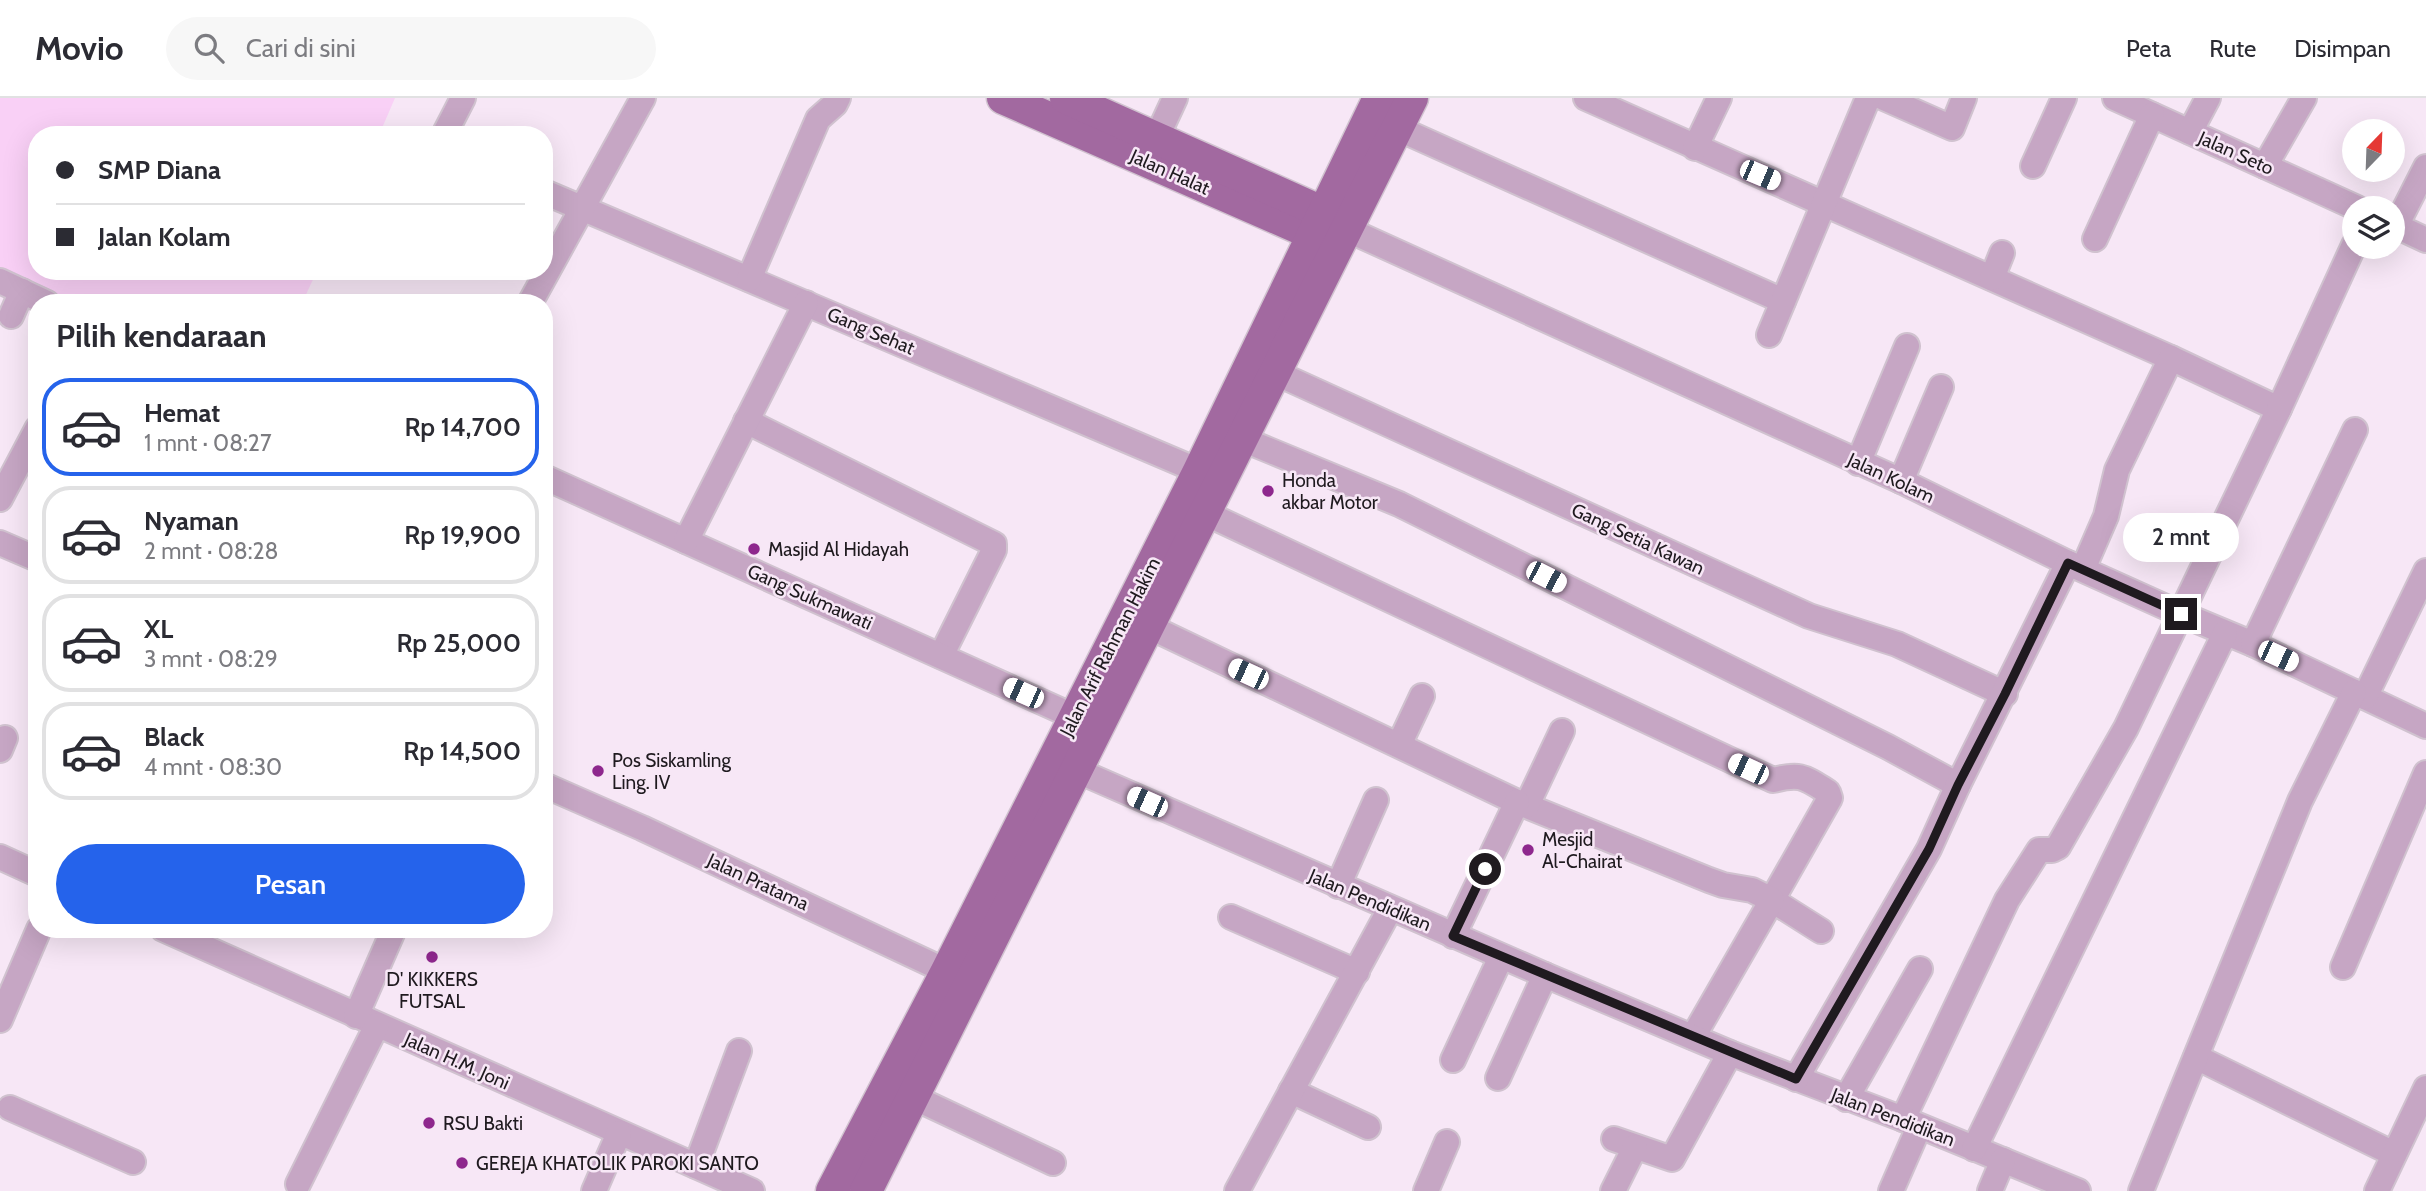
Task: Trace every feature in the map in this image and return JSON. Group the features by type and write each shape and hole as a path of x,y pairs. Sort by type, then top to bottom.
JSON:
{"main road":[{"name":"Jalan Halat","path":"1003,98 1335,229"},
{"name":"Jalan Halat","path":"1066,98 1156,139 1335,229"},
{"name":"Jalan Arif Rahman Hakim","path":"832,1191 959,977 1064,765 1148,626 1276,373 1335,229 1378,98"},
{"name":"Jalan Arif Rahman Hakim","path":"1064,765 1075,717 1199,471 1412,98"},
{"name":"Jalan Arif Rahman Hakim","path":"866,1191 913,1097 959,977"}],"street":[{"path":"449,126 463,98"},
{"path":"553,260 643,98"},
{"path":"749,279 818,119 838,98"},
{"path":"1156,139 1174,98"},
{"path":"1586,98 2279,408"},
{"path":"1695,148 1720,98"},
{"path":"1769,335 1868,98"},
{"path":"1884,98 1952,128 1964,98"},
{"path":"2033,166 2064,98"},
{"name":"Jalan Seto","path":"2115,98 2342,201"},
{"path":"2190,132 2208,98"},
{"path":"2265,166 2304,98"},
{"path":"2095,239 2152,115"},
{"path":"1396,128 1783,301"},
{"path":"2405,205 2426,167"},
{"name":"Gang Sehat","path":"553,196 1199,471"},
{"name":"Jalan Kolam","path":"1335,229 1900,481 2076,566 2253,644 2426,726"},
{"path":"2405,230 2426,240"},
{"path":"1992,278 2002,253"},
{"path":"1891,1191 1911,1123 2007,900 2039,850 2058,847 2126,728 2348,259"},
{"path":"11,316 11,286 28,294"},
{"path":"686,541 806,303"},
{"path":"1858,463 1907,346"},
{"path":"1796,1079 1929,849 1958,785 2005,694 2076,566 2103,525 2117,470 2171,358"},
{"name":"Gang Setia Kawan","path":"1276,373 1809,616 1897,644 2005,694"},
{"path":"1900,481 1941,387"},
{"path":"746,421 994,544 994,550 941,656"},
{"path":"2253,644 2355,430"},
{"path":"1242,439 1399,504 1864,735 1958,785"},
{"path":"0,499 28,446"},
{"name":"Gang Sukmawati","path":"553,481 1075,717"},
{"path":"1205,513 1773,780 1793,775 1809,780 1828,792 1830,798 1693,1037"},
{"path":"0,543 28,555"},
{"path":"2141,1191 2300,802 2426,571"},
{"path":"1148,626 1522,803 1709,880 1752,890 1821,931"},
{"path":"1974,1149 2225,633"},
{"path":"1399,745 1422,696"},
{"path":"1453,936 1562,731"},
{"name":"Jalan Pendidikan","path":"1064,765 1501,957 1730,1053 2078,1191"},
{"path":"2343,967 2426,773"},
{"name":"Jalan Pratama","path":"553,789 959,977"},
{"path":"1338,886 1377,800"},
{"path":"0,857 28,870"},
{"path":"1237,1191 1390,909"},
{"path":"1231,917 1357,972"},
{"path":"0,1020 35,938"},
{"name":"Jalan H.M. Joni","path":"183,938 752,1191"},
{"path":"298,1184 366,1021 391,938"},
{"path":"1453,1060 1501,957"},
{"path":"1846,1099 1920,969"},
{"path":"1498,1078 1545,975"},
{"path":"696,1166 739,1051"},
{"path":"1613,1191 1625,1143 1672,1159 1730,1053"},
{"path":"2196,1057 2395,1154"},
{"path":"2377,1191 2426,1088"},
{"path":"1291,1091 1368,1127"},
{"path":"913,1097 1053,1163"},
{"path":"10,1108 134,1163"},
{"path":"594,1191 619,1132"},
{"path":"1426,1191 1447,1142"},
{"path":"1990,1191 2003,1160"}],"shaded area":[{"path":"0,98 395,98 383,126 28,126 28,280 313,280 306,294 45,294 0,274"}],"place":[{"name":"Honda akbar Motor","path":"1268,491"},
{"name":"Masjid Al Hidayah","path":"754,549"},
{"name":"Pos Siskamling Ling. IV","path":"598,771"},
{"name":"Mesjid Al-Chairat","path":"1528,850"},
{"name":"D' KIKKERS FUTSAL","path":"432,957"},
{"name":"RSU Bakti","path":"429,1123"},
{"name":"GEREJA KHATOLIK PAROKI SANTO","path":"462,1163"}],"route":[{"path":"1485,869 1453,936 1796,1079 1929,849 2068,563 2181,614"}]}
